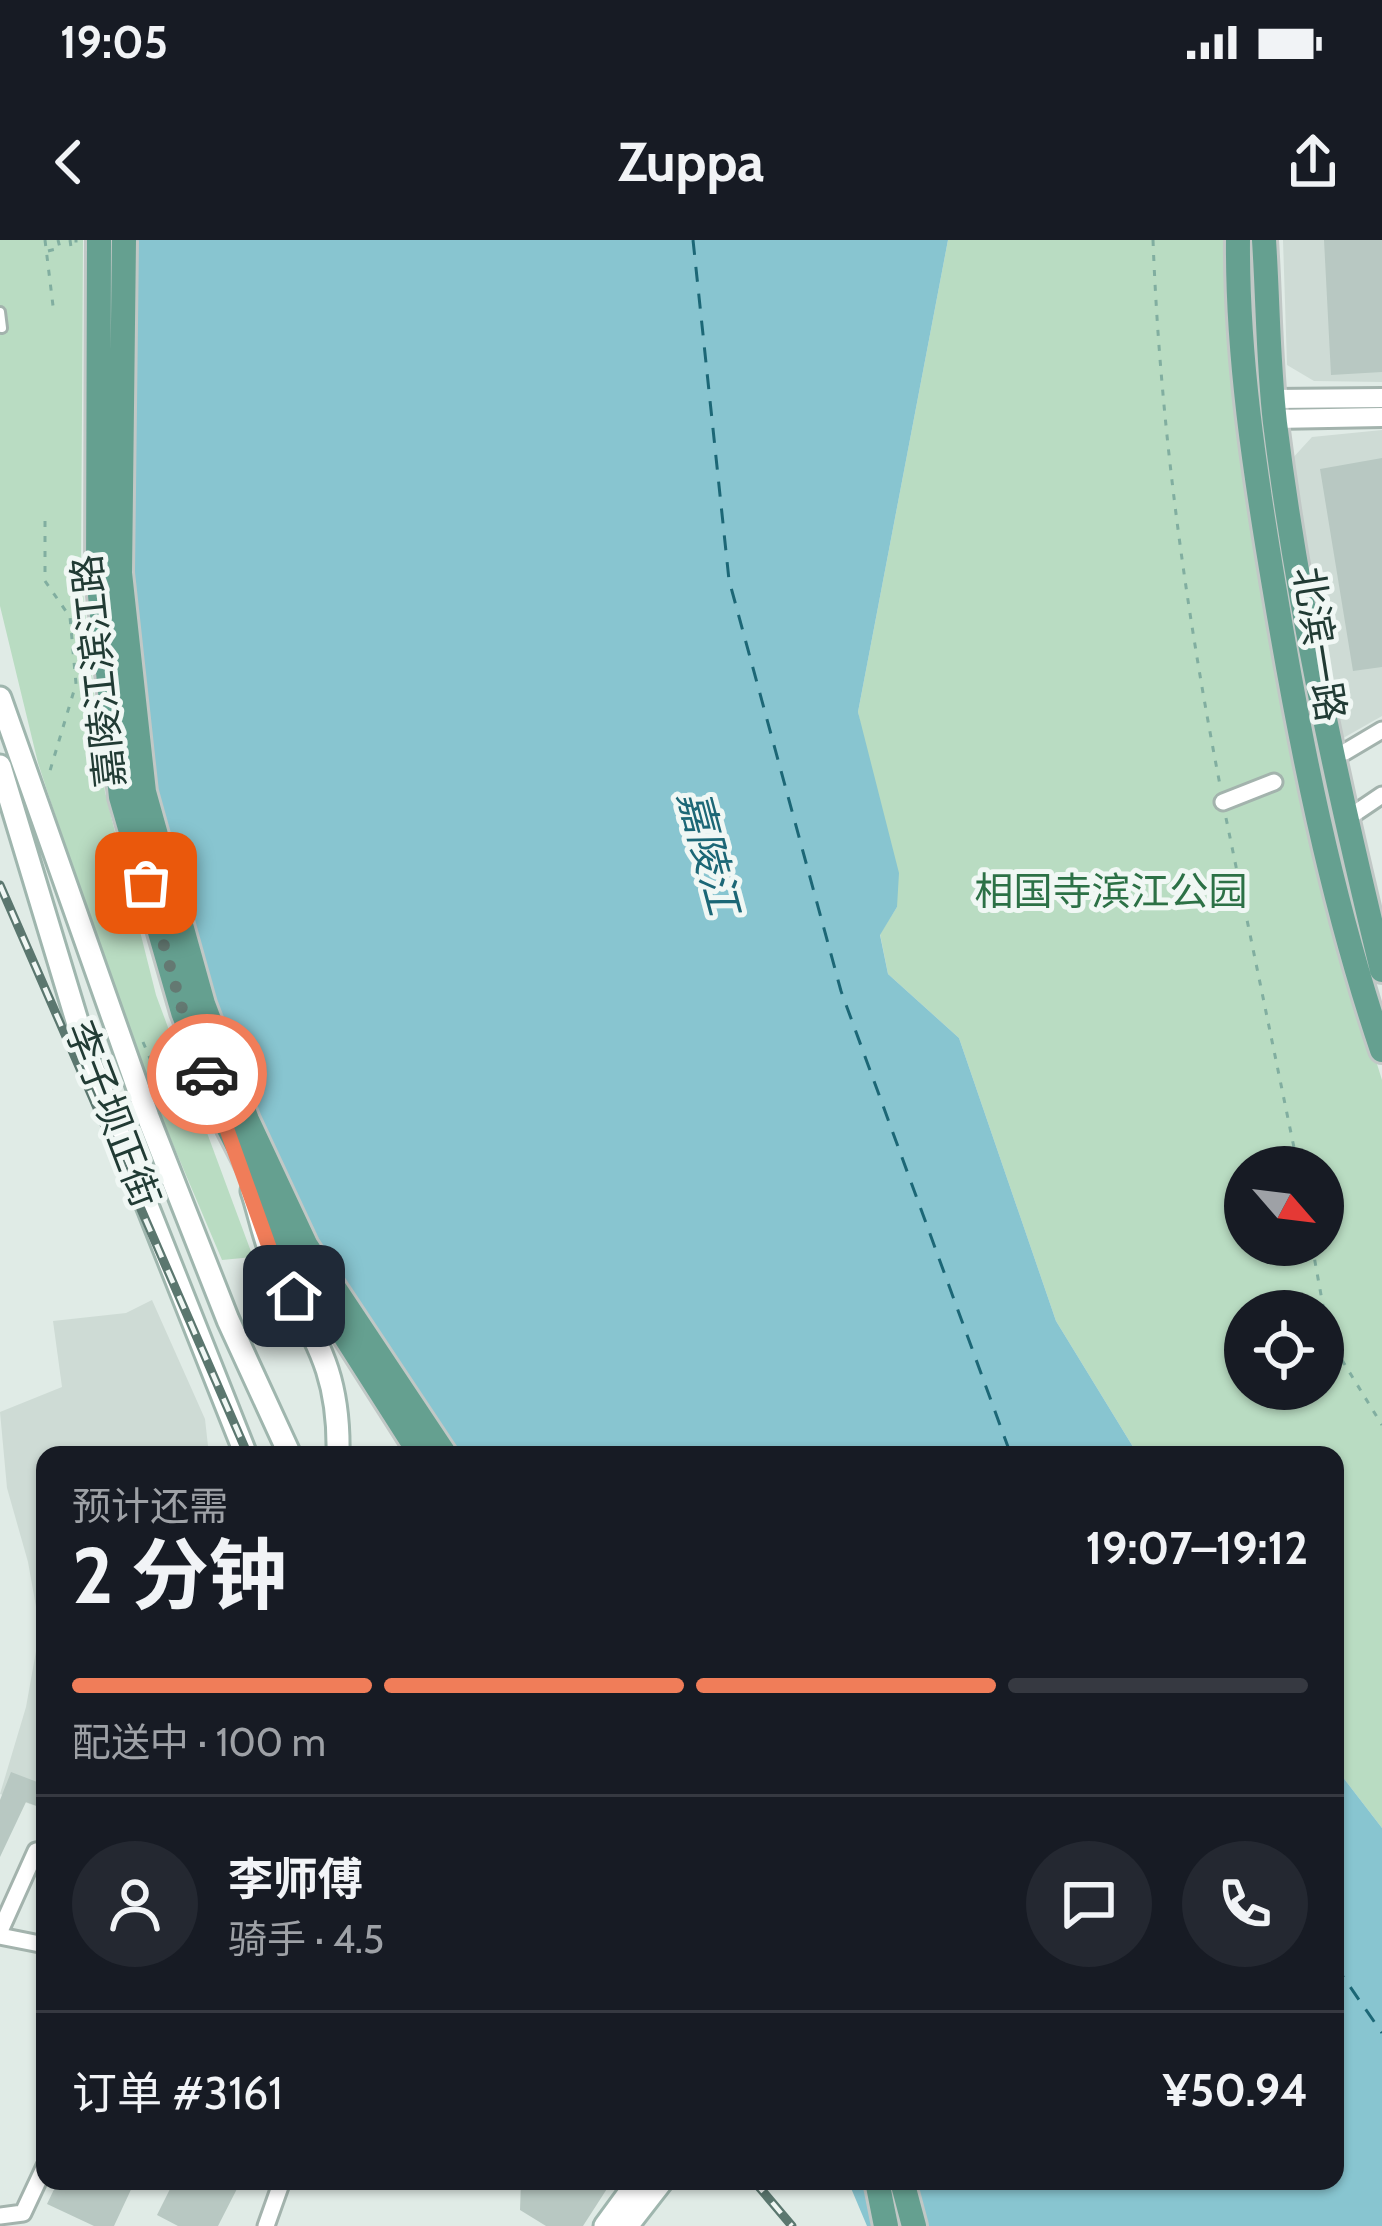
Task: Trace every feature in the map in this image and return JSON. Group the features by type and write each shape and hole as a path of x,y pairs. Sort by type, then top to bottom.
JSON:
{"main road":[{"name":"嘉陵江滨江路","path":"99,240 98,576 121,797 196,1046 229,1129 290,1249 433,1446"},
{"name":"嘉陵江滨江路","path":"124,240 120,573 144,792 202,1004 248,1120 306,1246 434,1446"},
{"name":"北滨一路","path":"1238,240 1237,298 1261,510 1301,752 1359,983 1382,1050"},
{"name":"北滨一路","path":"1264,240 1274,409 1298,580 1345,820 1382,970"},
{"name":"李子坝正街","path":"0,698 182,1203 286,1446"},
{"name":"李子坝正街","path":"0,766 87,1054 242,1446"},
{"path":"229,1129 273,1258 316,1334 333,1377 337,1446"},
{"path":"614,2224 633,2190"},
{"path":"614,2224 652,2190"},
{"path":"880,2190 886,2226"},
{"path":"904,2190 914,2226"}],"street":[{"path":"1274,409 1382,398"},
{"path":"1274,409 1382,417"},
{"path":"1345,752 1382,730"},
{"path":"1223,802 1274,782"},
{"path":"1345,820 1382,795"},
{"path":"36,1851 0,1933 36,1943"},
{"path":"8,2220 22,2213 36,2185"},
{"path":"266,2226 279,2190"}],"lane":[{"path":"0,312 2,328"}],"path":[{"path":"45,240 54,314"},
{"path":"46,251 60,248 58,240"},
{"path":"1153,240 1158,366 1199,678 1294,1146"},
{"path":"45,521 45,581 70,617 76,684 48,775"},
{"path":"134,1047 143,1042 152,1063 196,1046"},
{"path":"1316,1266 1329,1339 1382,1425"}],"shaded area":[{"path":"1283,240 1382,240 1382,382 1314,381 1287,365"},
{"path":"1382,430 1382,716 1338,741 1290,461 1312,437"},
{"path":"152,1300 205,1419 208,1446 36,1446 36,1607 7,1488 0,1412 62,1387 53,1321 126,1313"},
{"path":"36,1651 36,1806 0,1794 26,1707"}],"green space":[{"path":"0,240 83,240 81,575 105,792 156,995 253,1257 222,1260 133,1050 38,763 0,606"},
{"name":"相国寺滨江公园","path":"948,240 1228,240 1230,318 1244,449 1281,689 1336,925 1382,1080 1382,1828 1344,1779 1344,1446 1132,1446 1056,1321 959,1038 888,974 880,934 897,907 858,712"}],"water":[{"name":"嘉陵江","path":"112,240 948,240 858,712 899,873 897,907 880,935 888,974 959,1038 1056,1321 1132,1446 415,1446 263,1122 159,915 114,477"},
{"path":"1344,1779 1382,1828 1382,2226 867,2226 852,2190 1344,2190"}],"building":[{"path":"1324,240 1382,240 1382,372 1331,375"},
{"path":"1382,458 1382,667 1353,671 1320,469"},
{"path":"11,1772 36,1782 36,1806 26,1802 0,1857 0,1800"},
{"path":"54,2190 131,2190 114,2226 94,2226 47,2204"},
{"path":"170,2190 236,2190 218,2226 178,2226 157,2215"},
{"path":"521,2190 606,2190 583,2226 546,2226 520,2210"}],"ferry route":[{"path":"693,240 729,580 841,991 1008,1446"},
{"path":"1344,1978 1382,2033"}],"railway":[{"path":"0,885 244,1446"},
{"path":"762,2190 792,2226"}],"way so far":[{"path":"146,883 183,1012 207,1074"}],"route":[{"path":"207,1074 273,1258 294,1296"}]}
